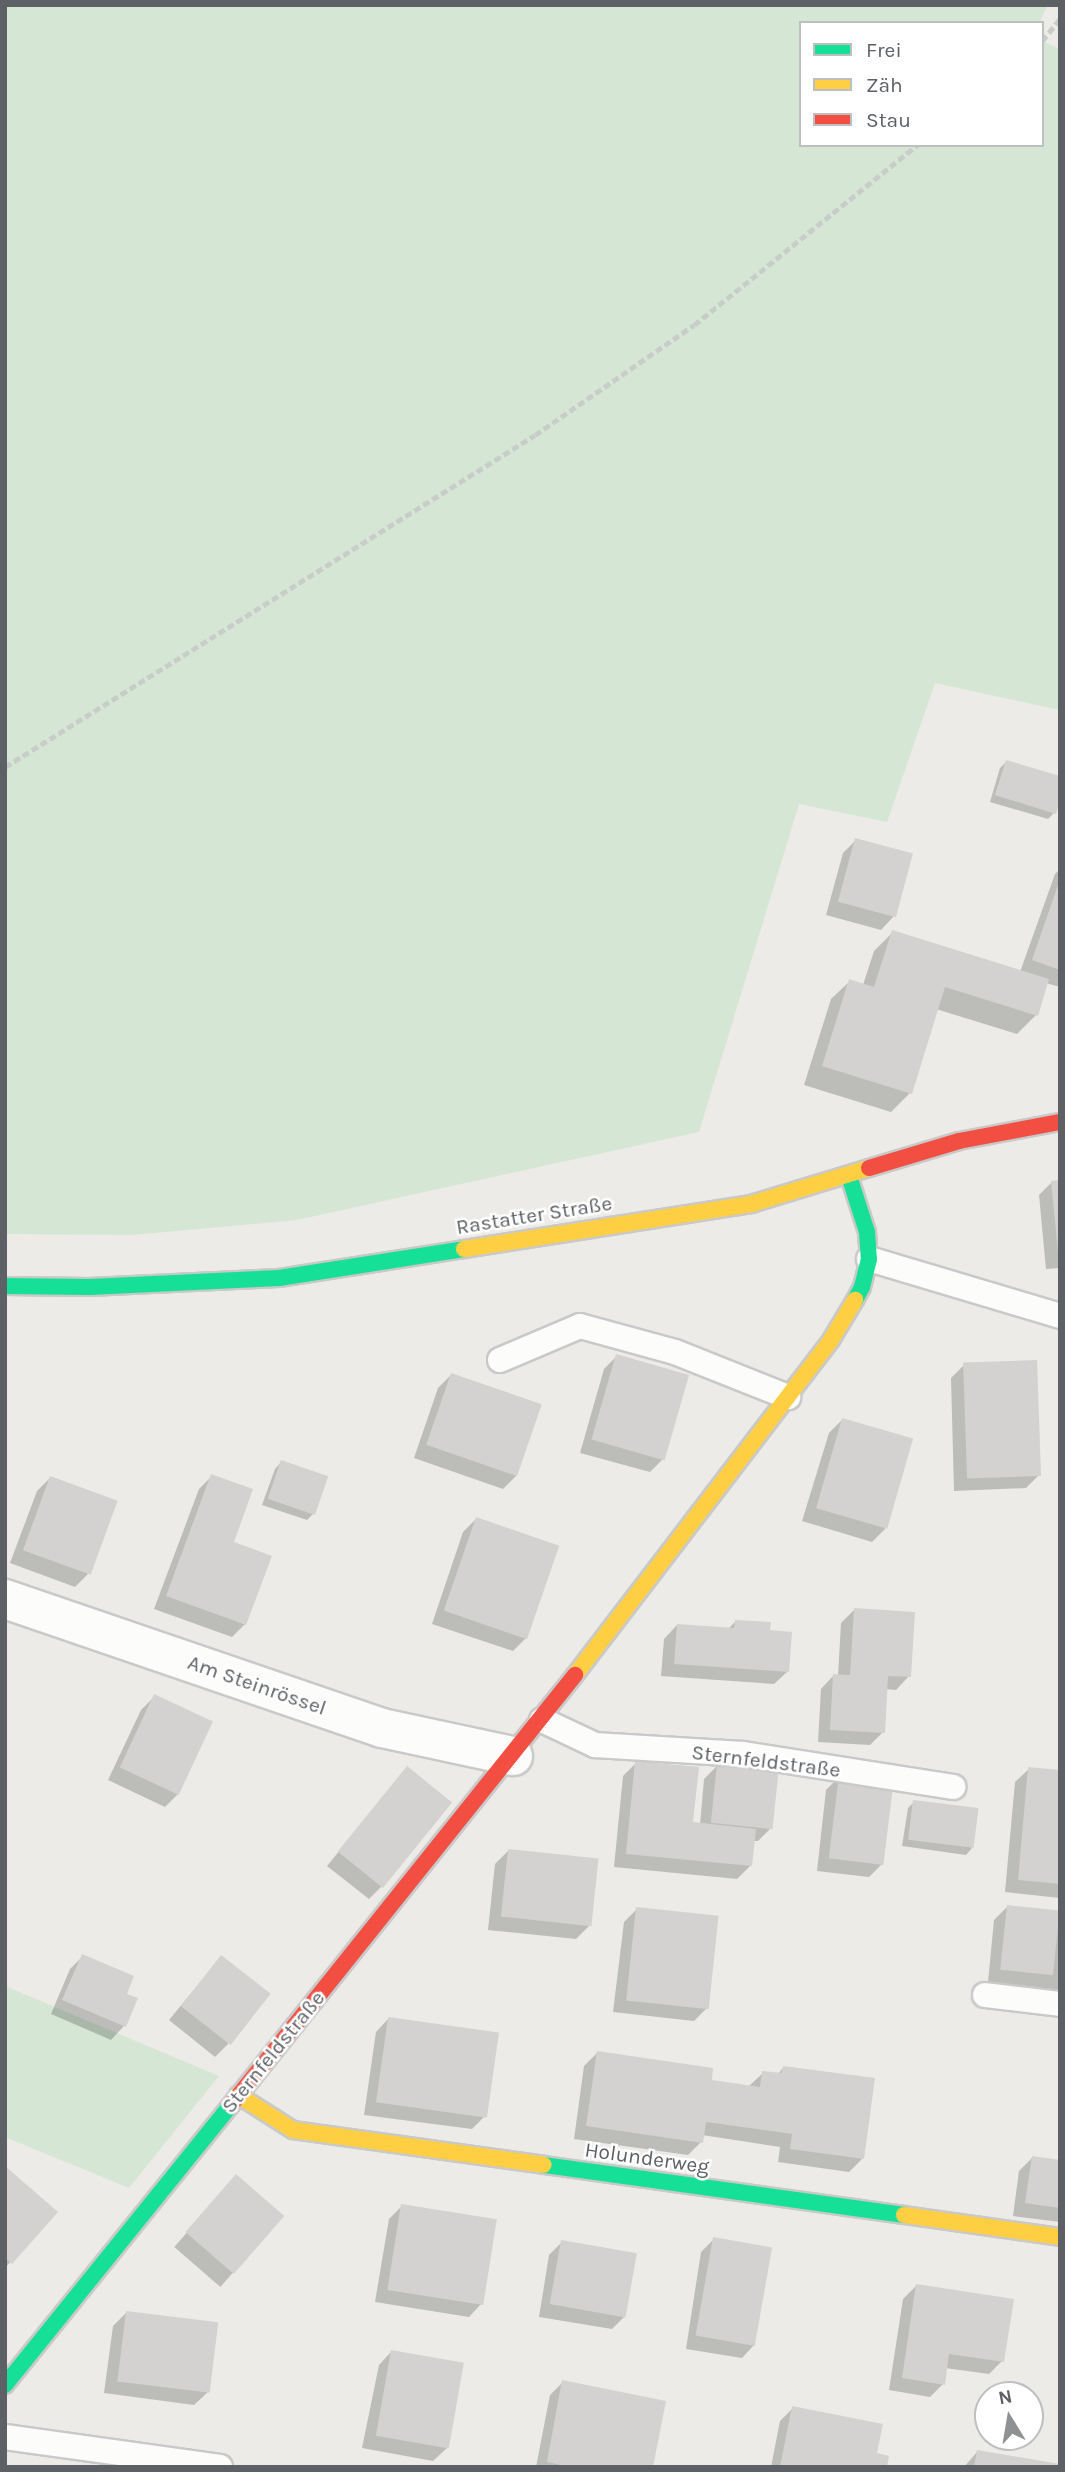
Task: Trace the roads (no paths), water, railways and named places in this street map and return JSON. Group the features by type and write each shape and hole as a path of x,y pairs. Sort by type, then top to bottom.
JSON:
{"street":[{"name":"Rastatter Straße","path":"5,1286 90,1287 279,1278 751,1204 959,1141 1060,1122"},
{"name":"Sternfeldstraße","path":"5,2385 542,1720 788,1397 844,1319 862,1287 869,1259 867,1232 849,1176"},
{"name":"Am Steinrössel","path":"5,1599 383,1728 513,1756"},
{"name":"Holunderweg","path":"238,2095 293,2130 1060,2237"}],"lane":[{"path":"869,1259 1060,1316"},
{"path":"500,1360 580,1326 675,1352 788,1397"},
{"name":"Sternfeldstraße","path":"542,1720 595,1745 743,1754 953,1787"},
{"path":"985,1995 1060,2004"},
{"path":"5,2437 220,2467"}]}
